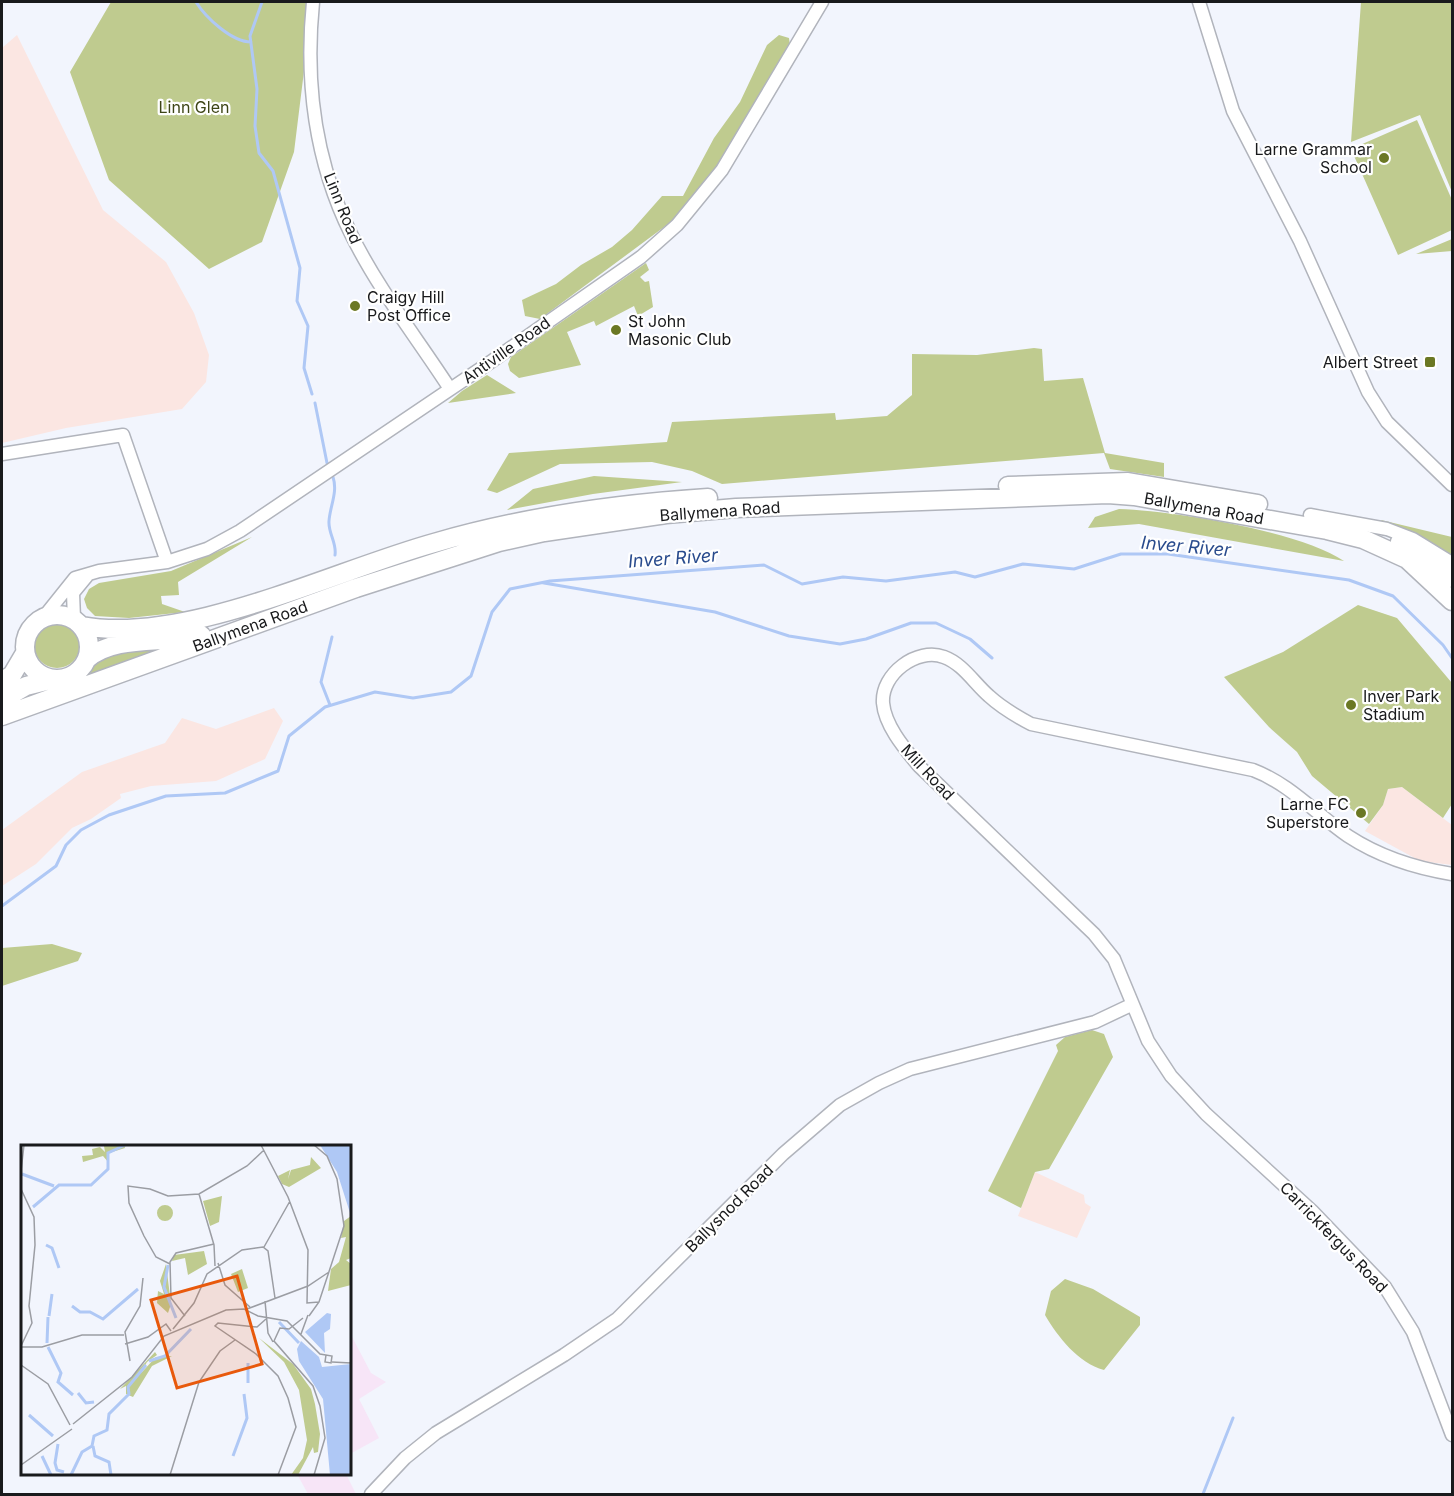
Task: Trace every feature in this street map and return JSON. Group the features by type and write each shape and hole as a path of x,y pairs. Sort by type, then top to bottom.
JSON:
{"highway":[{"name":"Ballymena Road","path":"78,623 115,630 173,623 272,597 390,556 470,534 571,513 681,500 1128,482 1310,515 1394,540 1415,550 1451,592"},
{"name":"Ballymena Road","path":"2,716 287,612 499,542 589,524 736,508 1108,494 1167,500 1363,539 1407,559 1451,592"},
{"path":"2,700 26,686 74,674 99,649 111,645 196,636 287,612"},
{"path":"2,681 12,675 25,653 28,632 43,618 64,615 78,623 89,642 87,659"},
{"path":"25,653 35,671 54,679"}],"street":[{"name":"Linn Road","path":"313,2 310,54 313,107 330,179 348,229 369,267 450,389"},
{"name":"Antiville Road","path":"43,618 68,583 91,573 167,562 207,549 240,531 641,256 677,225 722,170 822,2"},
{"path":"1199,2 1233,111 1300,241 1368,392 1387,422 1452,485"},
{"path":"2,454 123,435 167,562"},
{"path":"1310,515 1387,529 1413,539 1452,563"},
{"path":"78,623 73,593 82,580 91,573"},
{"name":"Mill Road","path":"1271,1173 1206,1114 1171,1076 1148,1041 1131,1005 1114,959 1094,934 936,784 899,741 885,712 883,696 898,669 913,658 932,654 951,660 1003,709 1031,724 1206,758 1263,774 1288,789 1348,836 1393,859 1452,874"},
{"name":"Ballysnod Road","path":"371,1494 405,1458 436,1433 564,1355 617,1319 783,1154 840,1105 910,1069 1095,1022 1131,1005"},
{"name":"Carrickfergus Road","path":"1271,1173 1347,1246 1395,1301 1413,1332 1452,1435"}],"shaded area":[{"path":"17,35 103,210 166,262 194,313 209,355 206,382 182,409 66,428 2,443 2,48"},
{"path":"274,708 283,721 265,759 216,781 151,786 120,794 121,798 91,819 72,828 36,864 2,886 2,830 82,772 165,743 182,718 216,729"},
{"path":"1402,787 1452,825 1452,865 1420,861 1365,831 1383,805 1388,789"},
{"path":"1035,1172 1084,1195 1085,1203 1091,1207 1077,1238 1018,1216"},
{"path":"351,1335 371,1373 386,1382 359,1399 379,1438 351,1453"},
{"path":"298,1475 346,1475 356,1494 308,1494"}],"green space":[{"name":"Linn Glen","path":"111,2 308,2 304,71 294,152 262,242 209,269 109,180 70,72"},
{"path":"1361,2 1452,2 1452,192 1420,115 1351,142"},
{"path":"779,35 789,38 790,46 723,162 679,216 540,319 525,316 522,300 556,284 581,265 612,247 632,230 662,196 683,196 714,138 740,102 767,45"},
{"path":"1417,120 1452,200 1452,230 1398,255 1351,149"},
{"path":"1452,239 1452,251 1416,254"},
{"path":"646,263 649,270 640,277 645,282 649,281 653,307 638,316 634,306 596,326 594,321 567,332 581,365 519,378 510,371 508,364 511,357"},
{"path":"1042,349 1044,381 1083,378 1105,453 1164,463 1164,477 1110,469 1104,453 722,484 692,471 652,462 560,464 497,493 487,490 509,453 667,442 672,422 835,413 836,420 887,416 912,395 912,354 977,355"},
{"path":"487,375 516,393 448,403 462,391"},
{"path":"594,476 682,482 593,494 507,510 533,489"},
{"path":"1119,509 1236,524 1298,540 1344,561 1139,524 1088,528 1095,517"},
{"path":"1381,520 1452,537 1452,557 1383,523"},
{"path":"252,537 178,582 179,595 161,596 162,604 185,612 129,618 95,616 87,608 84,599 89,589 99,583 171,571"},
{"name":"Inver Park Stadium","path":"1358,605 1397,618 1452,683 1452,804 1443,818 1402,787 1388,789 1383,805 1369,824 1312,776 1297,752 1269,727 1224,677 1283,652"},
{"path":"57,622 73,629 80,645 73,661 57,668 41,661 34,645 41,629"},
{"path":"161,647 163,655 79,681 100,655"},
{"path":"52,944 82,953 78,961 2,986 2,948"},
{"path":"1092,1030 1104,1034 1113,1057 1049,1169 1035,1172 1021,1208 988,1191 1058,1051 1056,1045 1065,1037"},
{"path":"1065,1279 1093,1289 1140,1317 1140,1325 1104,1370 1077,1355 1056,1332 1045,1315 1051,1291"}],"waterway":[{"path":"196,2 206,15 228,34 251,42"},
{"path":"262,2 250,36 257,89 255,126 259,153 273,171 300,268 297,301 308,326 304,368 312,394"},
{"path":"315,403 327,463"},
{"path":"333,477 334,494 329,525 335,555"},
{"name":"Inver River","path":"2,906 56,866 66,845 81,830 109,815 166,796 225,793 278,771 289,736 325,707 375,692 413,698 451,692 471,676 492,612 510,589 550,581 764,565 802,584 843,577 886,581 955,572 975,577 1023,564 1074,569 1121,554 1168,554 1349,580 1393,596 1443,645 1452,658"},
{"path":"544,583 715,612 789,636 840,644 866,639 911,623 936,623 970,639 992,658"},
{"path":"330,705 321,682 332,637"},
{"path":"1203,1494 1233,1418"}],"place":[{"name":"Larne Grammar School","path":"1384,158"},
{"name":"Craigy Hill Post Office","path":"355,306"},
{"name":"St John Masonic Club","path":"616,330"},
{"name":"Albert Street","path":"1430,362"},
{"name":"Inver Park Stadium","path":"1351,705"},
{"name":"Larne FC Superstore","path":"1361,813"}]}
